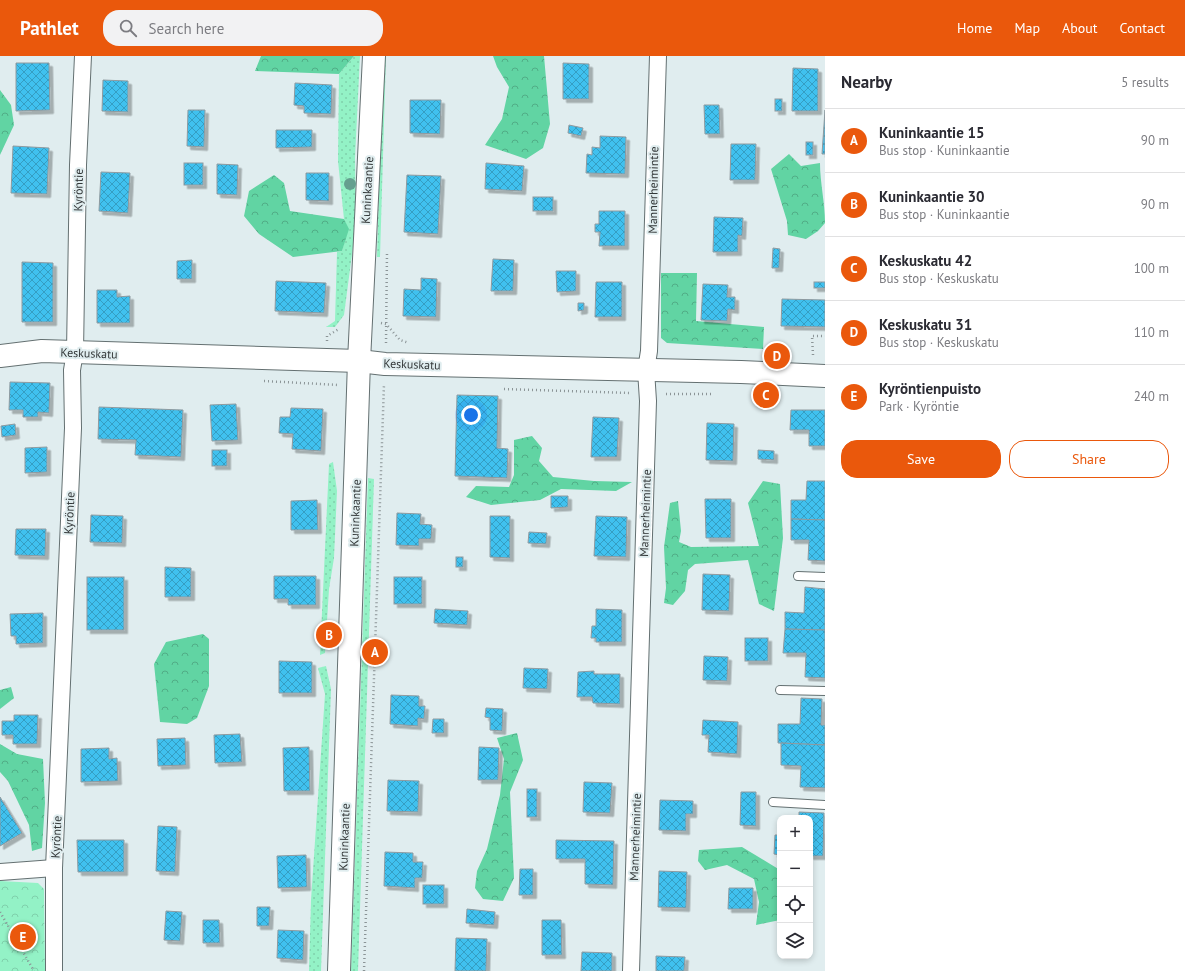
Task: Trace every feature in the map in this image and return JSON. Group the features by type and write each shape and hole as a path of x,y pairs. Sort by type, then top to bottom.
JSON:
{"street":[{"name":"Kyröntie","path":"54,971 54,868 73,428 72,370 75,352 78,165 83,56"},
{"name":"Kuninkaantie","path":"339,971 359,361 374,56"},
{"name":"Mannerheimintie","path":"631,971 648,394 646,370 649,351 658,56"},
{"name":"Keskuskatu","path":"0,356 42,351 359,361 385,364 825,376"},
{"path":"0,872 54,868"}],"lane":[{"path":"798,576 825,577"},
{"path":"780,690 825,691"},
{"path":"773,802 825,805"}],"path":[{"path":"813,357 812,336 825,336"},
{"path":"364,971 384,385"},
{"path":"0,912 34,971"}],"green space":[{"path":"261,56 354,56 339,74 255,71"},
{"path":"354,56 360,56 355,158 356,224 344,315 335,327 326,327 335,321 337,252 342,251 348,229 344,219 338,161 339,74"},
{"path":"383,56 386,56 380,257 377,257"},
{"path":"493,56 544,56 550,124 543,148 526,159 485,145 502,119 509,87 497,67"},
{"path":"0,90 11,105 14,125 0,155"},
{"path":"789,154 801,166 820,163 825,223 818,231 806,239 788,235 787,221 771,169"},
{"path":"274,175 284,183 290,211 344,219 349,229 342,251 293,257 259,234 244,216 249,191"},
{"path":"661,273 697,273 696,321 764,327 763,349 667,343 661,338"},
{"path":"532,436 542,448 539,461 553,477 594,481 632,482 616,491 561,489 540,500 491,505 466,497 476,486 509,487 514,475 514,440"},
{"path":"333,462 337,491 334,558 329,589 325,653 320,655 329,464"},
{"path":"368,478 374,479 358,971 351,971"},
{"path":"763,481 780,484 783,538 774,611 759,604 748,560 695,564 688,570 685,591 673,605 664,603 666,588 664,547 670,503 678,501 681,531 679,542 691,547 759,546 748,503"},
{"path":"203,634 209,639 209,686 197,718 187,724 160,722 154,664 166,642"},
{"path":"326,666 331,689 321,971 309,971 311,900 325,694 318,668"},
{"path":"11,687 14,698 0,709 0,690"},
{"path":"517,733 523,760 510,792 514,878 503,901 483,899 475,888 477,871 487,849 500,795 504,759 497,738"},
{"path":"0,744 17,754 43,759 45,803 42,848 32,851 29,825 8,781 0,772"},
{"path":"742,847 777,868 777,921 756,925 759,902 754,879 727,865 705,870 698,861 699,850"},
{"path":"0,881 38,883 44,889 45,971 0,971"}],"building":[{"path":"16,63 49,63 50,110 16,111"},
{"path":"563,63 589,64 589,99 563,99"},
{"path":"793,68 818,69 818,111 792,111"},
{"path":"103,80 128,81 128,112 102,111"},
{"path":"295,83 332,85 331,114 304,113 304,106 294,105"},
{"path":"775,99 782,99 782,111 775,111"},
{"path":"410,100 441,100 440,134 410,133"},
{"path":"704,105 719,105 720,134 705,134"},
{"path":"188,110 205,110 204,147 187,146"},
{"path":"825,110 825,154 822,154"},
{"path":"569,125 583,128 581,136 568,133"},
{"path":"276,130 312,130 312,147 276,148"},
{"path":"600,136 626,137 625,174 586,173 587,154 592,155 592,147 600,148"},
{"path":"806,142 813,142 813,155 806,155"},
{"path":"731,144 756,144 755,180 730,180"},
{"path":"13,146 49,148 47,194 11,193"},
{"path":"184,163 203,163 203,185 184,185"},
{"path":"486,163 524,166 522,191 485,189"},
{"path":"217,164 238,165 237,195 217,194"},
{"path":"101,172 130,173 128,213 99,211"},
{"path":"306,173 329,173 329,201 306,200"},
{"path":"407,175 441,176 438,234 404,232"},
{"path":"533,197 553,197 553,211 533,211"},
{"path":"599,211 625,211 625,246 599,246 600,232 595,232 595,224 599,224"},
{"path":"714,217 743,218 742,236 738,235 738,252 713,252"},
{"path":"773,248 780,249 779,268 772,268"},
{"path":"493,259 514,260 513,291 491,291"},
{"path":"192,260 192,279 177,279 177,261"},
{"path":"22,262 53,263 53,322 22,322"},
{"path":"556,271 576,271 576,291 557,292"},
{"path":"421,278 437,279 436,317 403,316 404,289 421,290"},
{"path":"276,281 326,283 324,313 275,311"},
{"path":"596,282 622,282 622,317 595,317"},
{"path":"814,282 825,282 825,288 814,288"},
{"path":"703,284 728,285 727,297 735,297 735,310 728,309 727,321 701,320"},
{"path":"97,290 117,290 117,297 130,296 130,323 97,323"},
{"path":"782,299 825,300 825,327 781,326"},
{"path":"578,303 584,303 584,310 578,311"},
{"path":"10,382 50,383 49,413 38,412 38,417 23,417 23,410 9,410"},
{"path":"457,395 498,396 497,448 508,449 507,478 455,476"},
{"path":"236,404 238,440 212,441 210,405"},
{"path":"99,407 183,410 181,457 135,455 136,440 98,439"},
{"path":"291,408 323,409 321,451 292,449 293,434 279,433 280,417 290,417"},
{"path":"791,410 825,410 825,446 809,446 809,430 790,430"},
{"path":"593,417 619,418 617,457 591,457"},
{"path":"707,423 734,424 733,461 706,460"},
{"path":"15,424 16,435 2,437 1,426"},
{"path":"47,447 47,472 25,473 25,448"},
{"path":"212,450 227,450 227,466 212,466"},
{"path":"758,450 774,451 774,460 758,459"},
{"path":"807,481 825,481 825,520 791,519 791,500 806,500"},
{"path":"551,496 568,496 568,507 551,508"},
{"path":"705,499 731,499 731,538 706,538"},
{"path":"317,500 318,530 291,530 291,501"},
{"path":"397,513 421,514 420,524 432,525 431,539 419,539 419,546 396,545"},
{"path":"91,515 123,516 122,543 90,542"},
{"path":"490,516 510,516 510,558 490,557"},
{"path":"596,516 627,517 626,557 594,556"},
{"path":"791,519 825,520 825,561 808,560 809,540 791,540"},
{"path":"16,529 46,529 45,556 15,555"},
{"path":"529,532 547,533 546,544 528,543"},
{"path":"456,557 463,557 463,567 456,567"},
{"path":"165,567 191,568 191,597 165,597"},
{"path":"703,574 730,575 729,611 702,610"},
{"path":"274,576 316,576 316,605 288,605 288,599 274,599"},
{"path":"87,577 124,577 124,630 87,630"},
{"path":"394,577 422,577 422,604 394,604"},
{"path":"805,587 825,589 825,630 785,629 785,612 804,613"},
{"path":"435,609 468,611 467,625 434,623"},
{"path":"596,609 622,610 622,642 596,642 596,638 591,638 592,626 596,626"},
{"path":"43,613 43,643 16,644 16,636 11,636 10,614"},
{"path":"785,629 825,630 825,678 805,677 806,653 783,653"},
{"path":"745,638 768,638 768,661 745,661"},
{"path":"704,656 728,657 727,681 703,680"},
{"path":"279,661 312,662 312,693 279,693"},
{"path":"524,668 548,669 547,689 523,688"},
{"path":"594,671 594,674 620,674 620,704 593,703 592,697 577,697 578,672"},
{"path":"391,695 419,696 419,706 425,706 424,719 418,718 418,726 390,724"},
{"path":"801,698 822,699 821,725 825,725 825,745 778,743 778,724 800,724"},
{"path":"486,708 503,709 502,731 490,730 490,718 485,717"},
{"path":"14,715 38,715 37,744 13,744 13,735 2,735 2,721 14,721"},
{"path":"433,719 444,719 444,733 432,733"},
{"path":"703,720 738,722 737,754 708,752 709,735 702,735"},
{"path":"240,734 242,762 215,763 214,735"},
{"path":"185,738 186,765 158,766 157,739"},
{"path":"781,743 825,745 825,788 800,787 801,766 781,765"},
{"path":"309,747 310,791 284,791 283,748"},
{"path":"479,747 499,748 498,780 478,780"},
{"path":"109,748 109,759 117,758 118,781 81,782 81,749"},
{"path":"388,780 419,781 418,812 387,811"},
{"path":"584,782 612,783 610,813 583,812"},
{"path":"527,789 537,789 537,817 527,817"},
{"path":"741,792 756,792 756,826 740,825"},
{"path":"0,797 22,833 0,846"},
{"path":"660,800 693,801 693,814 686,814 686,831 659,830"},
{"path":"799,812 824,813 823,856 813,856 813,815 799,815"},
{"path":"158,826 177,827 175,872 156,871"},
{"path":"775,835 777,835 777,854 774,854"},
{"path":"77,840 124,840 124,872 78,872"},
{"path":"556,840 614,841 613,885 585,884 585,859 556,859"},
{"path":"385,852 413,853 413,862 423,862 422,878 415,878 415,888 384,886"},
{"path":"306,855 307,887 278,888 277,856"},
{"path":"520,869 533,869 533,895 519,895"},
{"path":"659,871 687,872 686,908 658,907"},
{"path":"423,885 444,885 444,904 423,904"},
{"path":"729,888 753,888 753,909 728,909"},
{"path":"257,907 270,907 269,926 257,926"},
{"path":"467,909 495,912 494,925 466,923"},
{"path":"166,911 182,912 180,941 164,940"},
{"path":"203,920 219,920 220,943 203,943"},
{"path":"542,920 561,920 562,955 542,955"},
{"path":"278,930 304,931 303,960 277,958"},
{"path":"456,938 487,939 486,971 455,971"},
{"path":"582,952 612,953 612,971 581,971"},
{"path":"656,956 685,957 684,971 656,971"}],"place":[{"name":"Keskuskatu 31","path":"777,356"},
{"name":"Keskuskatu 42","path":"766,395"},
{"name":"Kuninkaantie 30","path":"329,635"},
{"name":"Kuninkaantie 15","path":"375,652"},
{"name":"Kyröntienpuisto","path":"23,937"}]}
